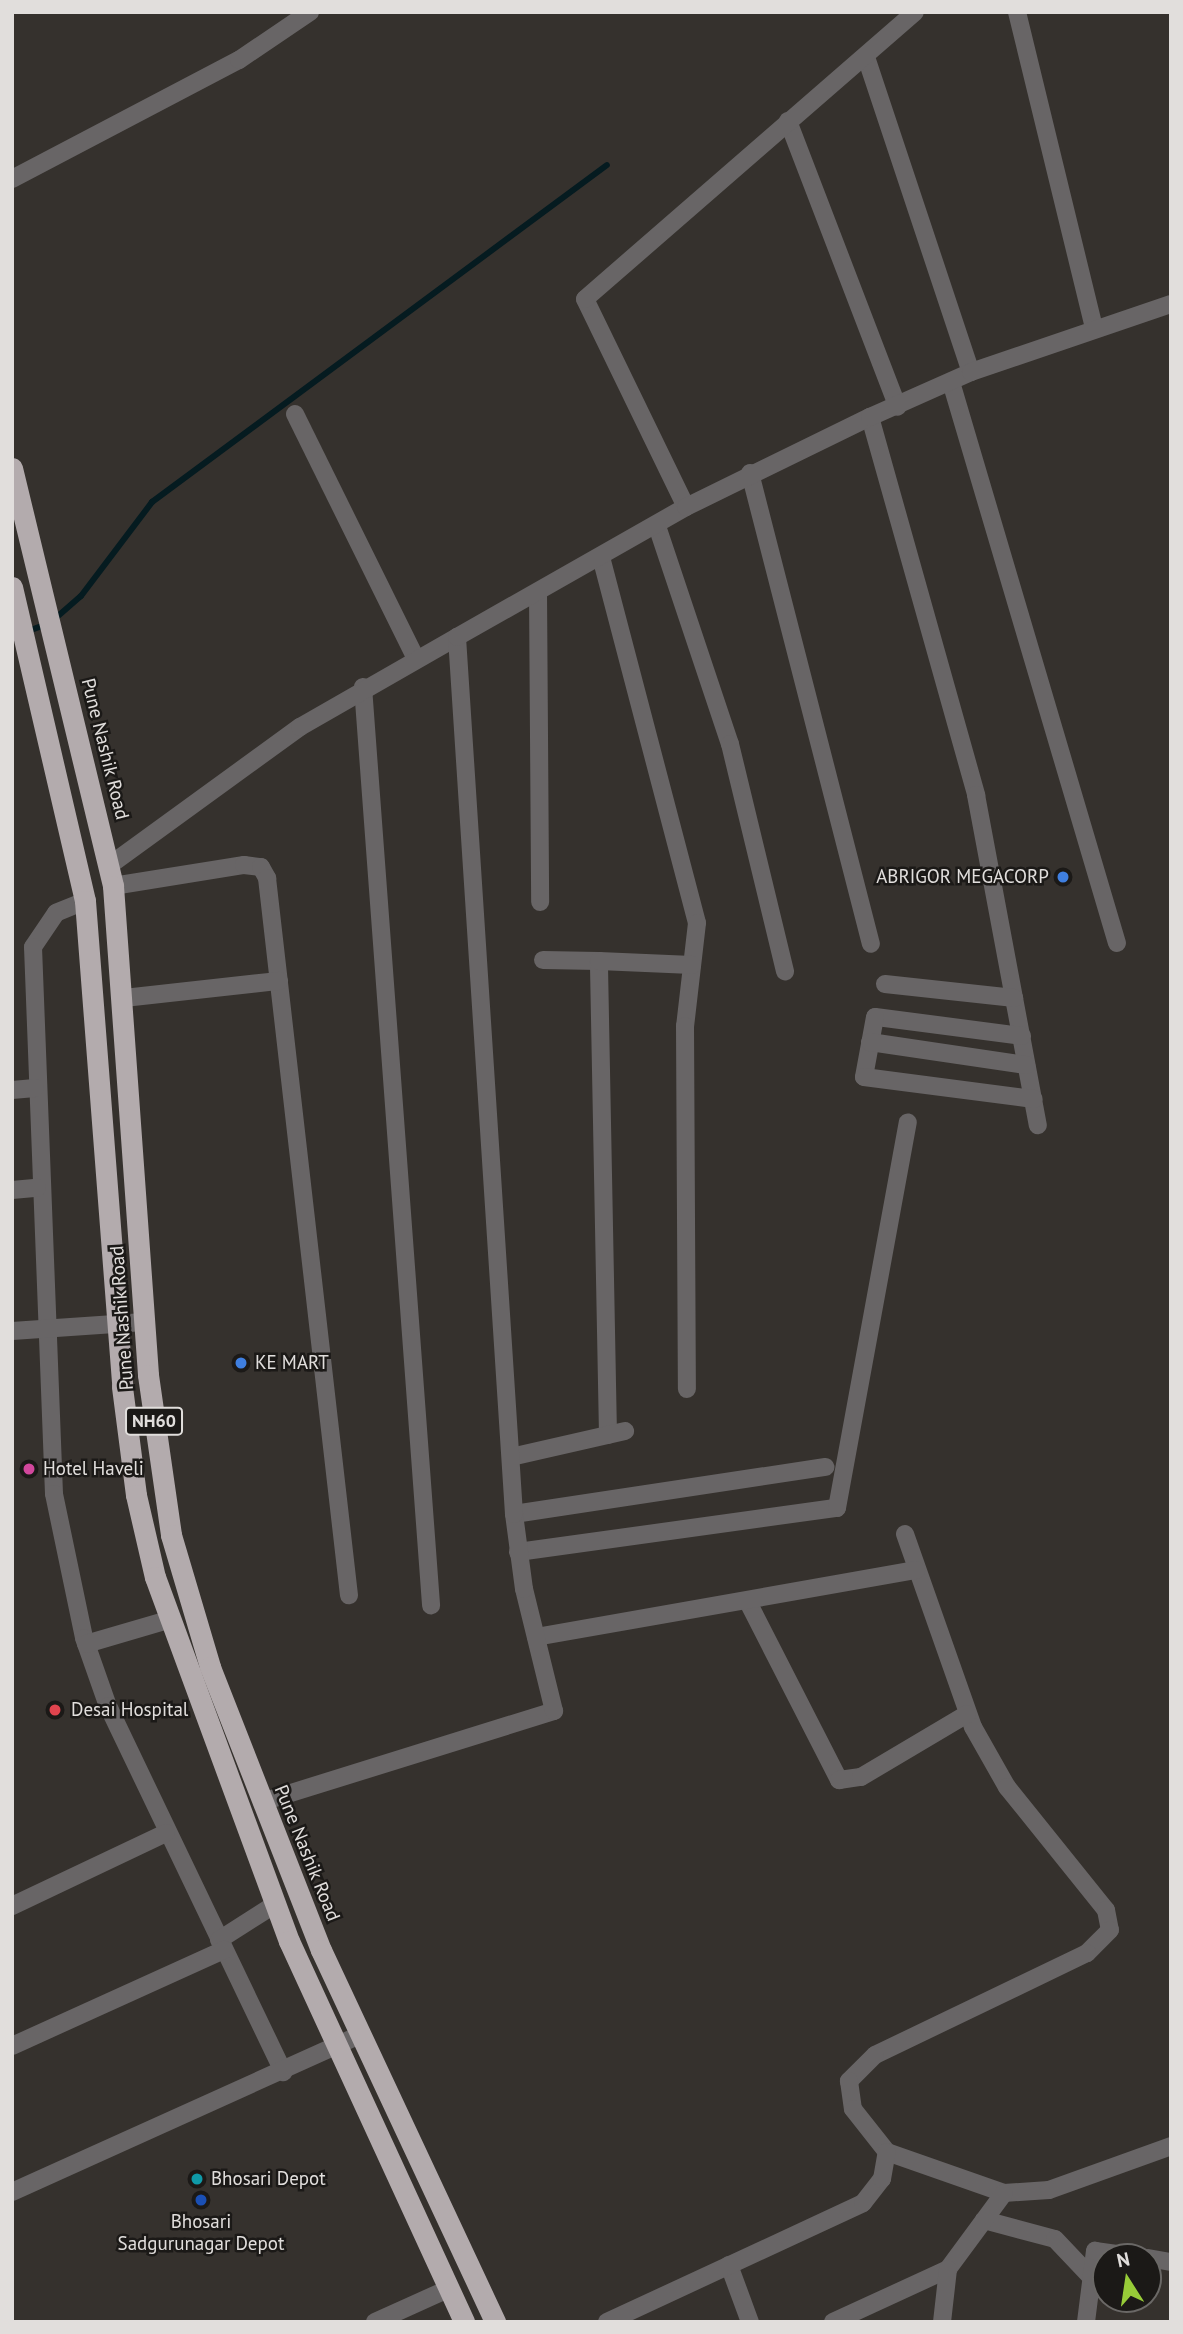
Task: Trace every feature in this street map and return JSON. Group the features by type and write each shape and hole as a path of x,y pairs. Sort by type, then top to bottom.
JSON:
{"highway":[{"name":"Pune Nashik Road","path":"12,468 110,865 124,998 144,1322 171,1535 210,1667 357,2036 495,2322"},
{"name":"Pune Nashik Road","path":"12,587 85,901 107,1134 116,1323 136,1495 168,1620 274,1905 334,2047 464,2322"}],"street":[{"path":"12,179 239,60 310,12"},
{"path":"686,507 585,299 915,12"},
{"path":"1017,12 1094,329"},
{"path":"866,57 971,372"},
{"path":"788,121 898,407"},
{"path":"110,865 363,687 657,526 686,507 751,473 971,372 1171,304"},
{"path":"951,382 1118,943"},
{"path":"295,414 415,657"},
{"path":"870,417 976,795 1038,1125"},
{"path":"751,473 871,944"},
{"path":"657,526 730,744 785,971"},
{"path":"601,557 694,898 683,1116 687,1389"},
{"path":"538,592 540,902"},
{"path":"262,1802 546,1717 555,1703 536,1637 513,1514 457,637"},
{"path":"363,687 431,1605"},
{"path":"113,886 261,867 279,981 349,1595"},
{"path":"85,901 56,913 33,947 37,1188 54,1494 86,1644 166,1833 283,2071"},
{"path":"543,960 692,965"},
{"path":"511,1457 617,1433 599,961"},
{"path":"124,998 279,981"},
{"path":"885,984 1014,998"},
{"path":"1022,1036 875,1017 864,1077 1034,1099"},
{"path":"870,1042 1026,1065"},
{"path":"12,1090 35,1088"},
{"path":"518,1552 837,1508 908,1122"},
{"path":"12,1190 37,1188"},
{"path":"12,1332 144,1322"},
{"path":"513,1514 825,1467"},
{"path":"905,1534 967,1714 1007,1787 1106,1910 1110,1930 1087,1953 858,2067 849,2081 853,2109 887,2152 1004,2193 1049,2190 1171,2146"},
{"path":"536,1637 749,1604 916,1570"},
{"path":"749,1604 839,1780 861,1777 967,1714"},
{"path":"86,1644 168,1620"},
{"path":"12,1906 166,1833"},
{"path":"12,2046 222,1945 274,1905"},
{"path":"12,2192 357,2036"},
{"path":"607,2322 863,2203 882,2179 887,2152"},
{"path":"833,2322 948,2269 1004,2193"},
{"path":"984,2220 1055,2239 1091,2277"},
{"path":"729,2265 750,2322"},
{"path":"942,2322 948,2269"},
{"path":"1086,2322 1092,2270"},
{"path":"374,2322 448,2289"}],"waterway":[{"path":"12,637 50,623 81,596 152,502 607,165"}],"place":[{"name":"ABRIGOR MEGACORP","path":"1063,877"},
{"name":"KE MART","path":"241,1363"},
{"name":"Hotel Haveli","path":"29,1469"},
{"name":"Desai Hospital","path":"55,1710"},
{"name":"Bhosari Depot","path":"197,2179"},
{"name":"Bhosari Sadgurunagar Depot","path":"201,2200"}]}
